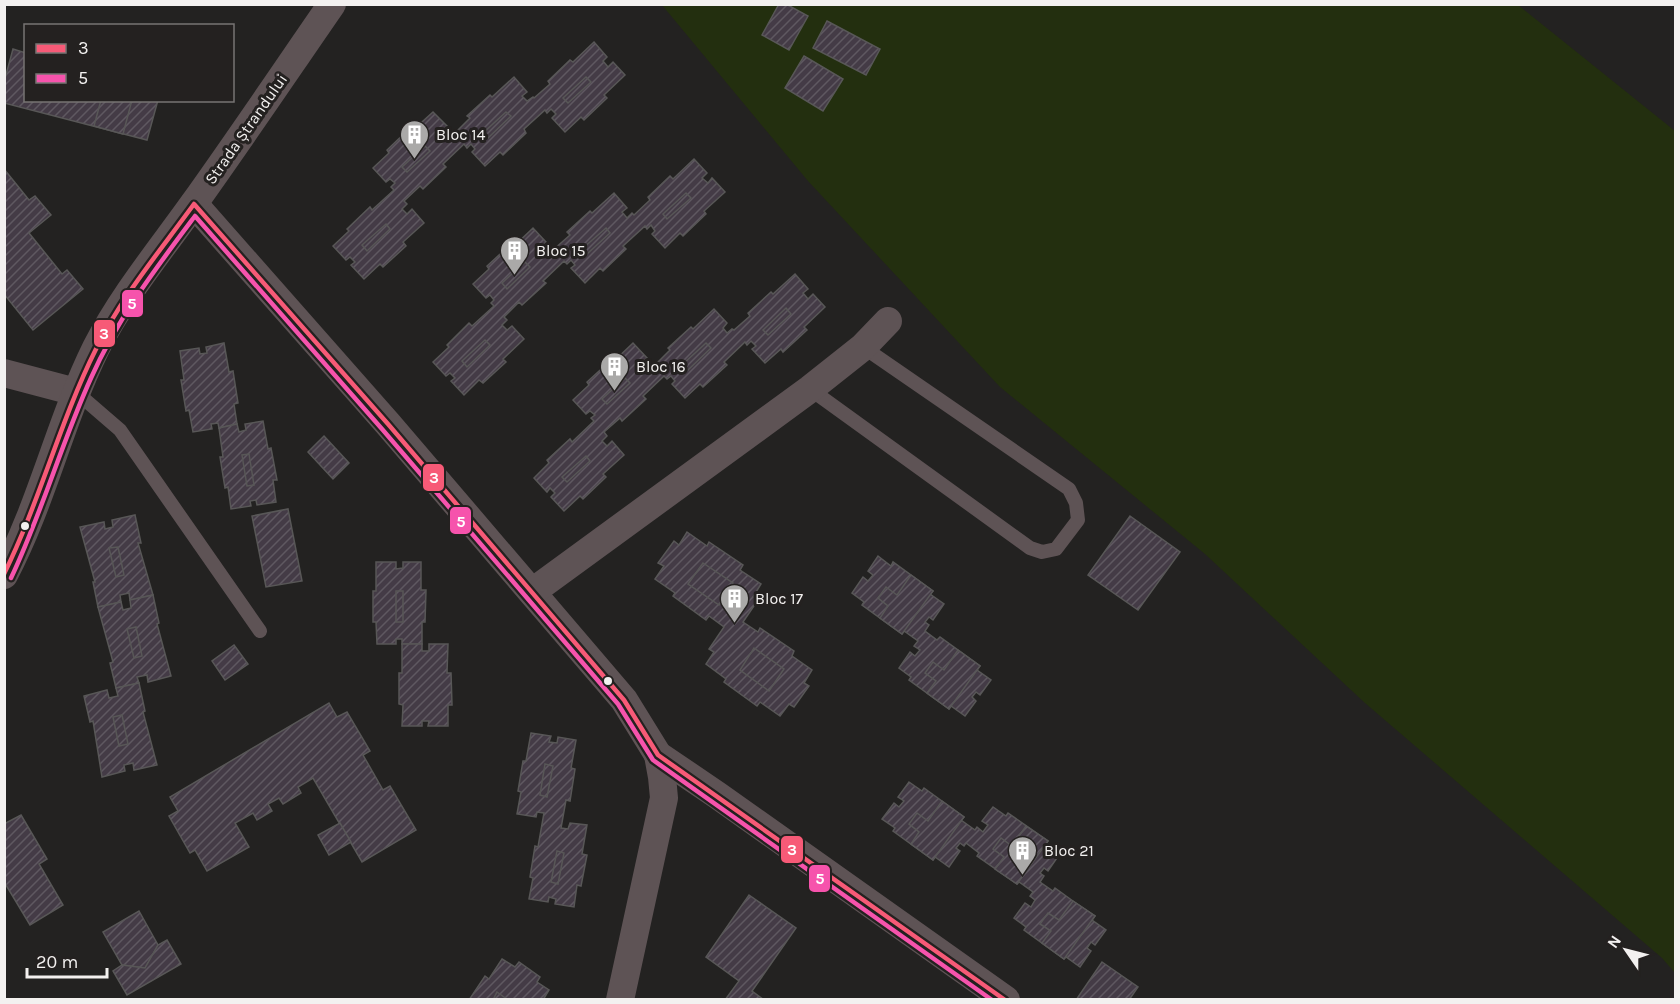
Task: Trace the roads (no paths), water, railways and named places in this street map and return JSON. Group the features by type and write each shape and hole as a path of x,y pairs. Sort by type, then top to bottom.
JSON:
{"street":[{"name":"Strada Ștrandului","path":"4,575 24,530 76,392 116,313 332,4"},
{"path":"194,204 388,424 624,700 658,755 664,798 620,999"},
{"path":"532,592 810,389 863,347 888,321"},
{"path":"4,373 76,392"},
{"path":"658,755 1006,999"}],"lane":[{"path":"810,389 1030,548 1042,552 1056,549 1078,520 1076,503 1068,489 863,347"},
{"path":"76,392 120,430 260,631"}],"place":[{"name":"Bloc 14","path":"415,160"},
{"name":"Bloc 15","path":"515,276"},
{"name":"Bloc 16","path":"615,392"},
{"name":"Bloc 17","path":"734,624"},
{"name":"Bloc 21","path":"1023,876"}]}
